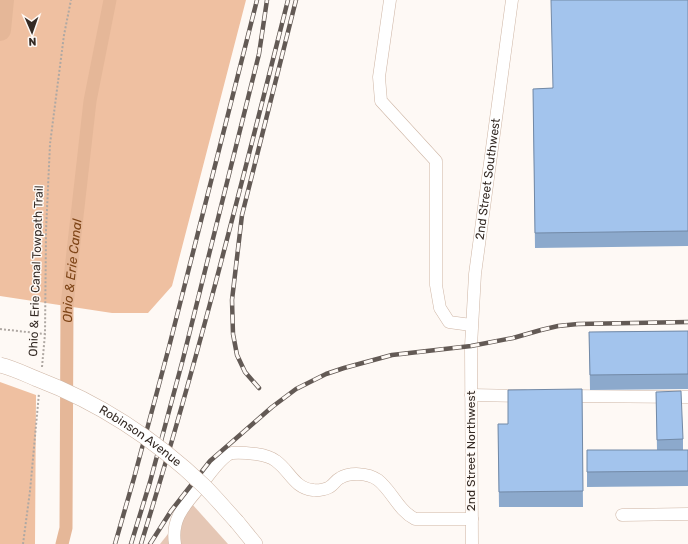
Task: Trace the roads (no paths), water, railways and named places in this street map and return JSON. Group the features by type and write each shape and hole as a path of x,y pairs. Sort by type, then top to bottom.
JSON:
{"main road":[{"name":"Robinson Avenue","path":"0,365 49,384 93,404 133,428 176,461 205,487 255,544"}],"street":[{"path":"390,0 379,77 381,101 436,161 436,286 440,308 449,322 471,326"},
{"name":"2nd Street Southwest","path":"471,358 474,274 512,0"},
{"name":"2nd Street Northwest","path":"471,358 472,544"},
{"path":"471,395 533,396"},
{"path":"556,396 688,397"},
{"path":"175,544 175,526 178,515 187,501 220,461 231,454 246,452 266,456 277,461 299,486 314,491 329,488 339,478 348,474 364,475 377,480 408,515 415,519 472,519"},
{"path":"622,515 688,514"}],"waterway":[{"path":"0,30 3,0"},
{"name":"Ohio & Erie Canal","path":"62,544 66,528 67,305 90,101 110,0"}],"railway":[{"path":"115,544 169,347 257,0"},
{"path":"131,544 150,482 183,359 259,54 267,0"},
{"path":"141,544 200,341 288,0"},
{"path":"259,388 245,372 237,355 233,334 232,300 242,215 296,0"},
{"path":"150,544 171,511 210,461 272,407 296,389 326,374 392,355 471,346 513,338 558,326 578,324 688,322"}]}
